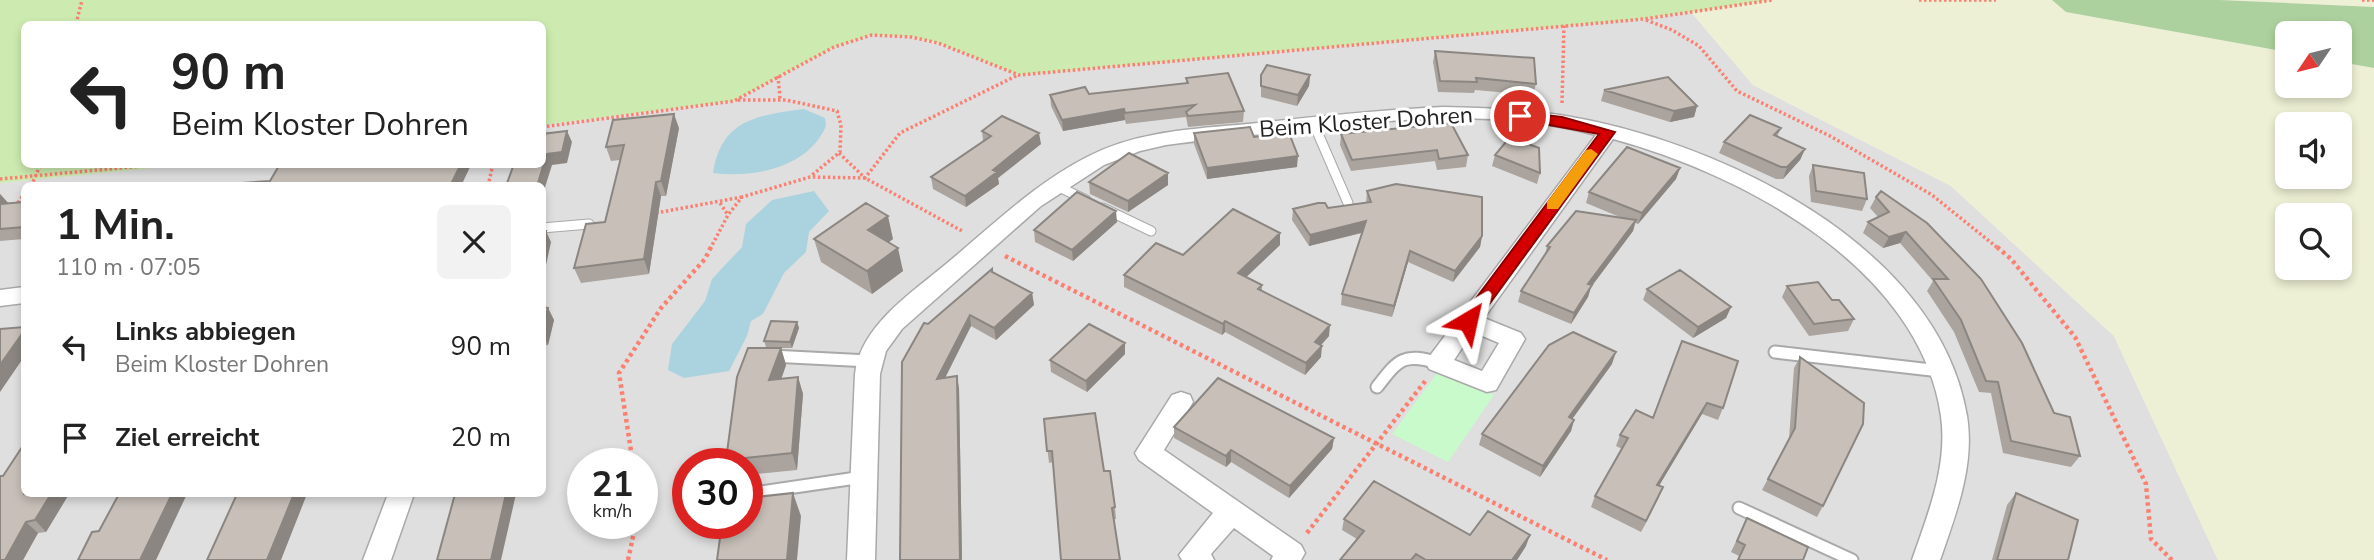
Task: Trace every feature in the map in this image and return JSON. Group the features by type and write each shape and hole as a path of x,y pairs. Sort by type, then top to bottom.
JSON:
{"street":[{"name":"Beim Kloster Dohren","path":"861,560 869,361 888,329 984,243 1089,163 1153,142 1313,122 1430,114 1499,114 1562,121 1608,132 1697,162 1821,226 1896,295 1922,331 1940,370 1954,415 1950,489 1926,560"},
{"path":"1468,321 1513,339 1487,383 1438,363 1468,321 1608,132"},
{"path":"0,298 21,295"},
{"path":"1181,402 1149,453 1288,556"},
{"path":"377,560 400,497"},
{"path":"1200,560 1193,555 1230,513"}],"lane":[{"path":"1313,122 1348,203"},
{"path":"1057,186 1151,231"},
{"path":"546,228 589,224"},
{"path":"1775,352 1940,370"},
{"path":"1377,387 1402,358 1414,354 1438,363"},
{"path":"762,355 869,361"},
{"path":"763,492 863,477"},
{"path":"1739,508 1852,560"}],"path":[{"path":"77,21 82,0"},
{"path":"865,178 901,133 1019,75 1564,24 1644,19 1772,0"},
{"path":"1919,0 1996,0"},
{"path":"2362,0 2374,1"},
{"path":"1644,19 1672,30 1699,46 1737,91 1830,136 1932,195 2011,258 2075,337 2146,484 2151,539 2172,560"},
{"path":"1562,121 1564,24"},
{"path":"734,101 834,47 872,35 911,37 939,43 1019,75"},
{"path":"778,76 780,99"},
{"path":"546,126 734,101 780,99 836,111 841,125 839,153 810,177"},
{"path":"839,153 865,178 984,243 1380,442 1607,560"},
{"path":"33,182 40,168"},
{"path":"0,179 118,168"},
{"path":"654,214 720,203 810,177 865,178"},
{"path":"631,448 619,373 661,307 705,259 728,215 743,197"},
{"path":"8,216 21,198"},
{"path":"720,203 728,215"},
{"path":"1288,556 1380,442 1438,363"},
{"path":"628,560 633,539"}],"shaded area":[{"path":"1691,12 1753,85 1951,186 2114,336 2218,560 0,560 0,183 144,168 546,168 546,125 734,101 834,47 872,35 911,37 966,52 1564,24 1644,19"}],"green space":[{"path":"0,0 1772,0 1644,19 1019,75 938,43 911,37 872,35 834,47 734,101 546,125 546,21 21,21 21,168 152,168 0,183"},
{"path":"1772,0 2052,0 2066,12 2275,50 2275,98 2352,98 2352,64 2374,68 2374,560 2218,560 2114,336 1951,186 1753,85 1691,12"},
{"path":"2052,0 2220,0 2374,7 2374,68 2352,64 2352,21 2275,21 2275,50 2066,12"},
{"path":"2220,0 2374,0 2374,7"},
{"path":"1440,369 1494,395 1448,462 1392,434"}],"water":[{"path":"804,109 825,118 826,126 807,152 793,161 762,171 745,174 713,173 724,141 744,123 772,114"},
{"path":"814,191 829,211 809,232 806,252 784,273 763,314 751,321 747,336 729,371 684,378 668,370 672,344 705,301 712,279 742,247 746,224 772,200"}],"building":[{"path":"1435,51 1534,58 1536,84 1476,78 1477,82 1440,81"},
{"path":"1267,65 1310,75 1298,95 1261,86 1261,75"},
{"path":"1228,73 1244,111 1188,116 1186,112 1195,105 1125,113 1124,109 1062,120 1050,95 1085,87 1089,94 1188,83 1186,78"},
{"path":"1668,77 1697,106 1674,111 1604,90"},
{"path":"674,114 661,181 656,182 644,259 574,268 586,224 605,222 624,145 606,147 613,120"},
{"path":"1750,115 1781,128 1774,135 1805,149 1787,167 1781,167 1724,142"},
{"path":"1002,116 1039,133 993,170 997,172 965,196 931,177 991,136 982,131"},
{"path":"1451,123 1468,155 1439,159 1437,150 1352,160 1341,134"},
{"path":"1250,127 1254,137 1289,133 1298,156 1207,168 1194,133"},
{"path":"567,131 562,152 547,154 546,157 546,134"},
{"path":"1510,137 1539,148 1540,173 1495,155"},
{"path":"1627,147 1680,168 1642,213 1589,192"},
{"path":"1129,153 1168,173 1128,201 1089,182"},
{"path":"1813,165 1864,173 1867,199 1816,191"},
{"path":"278,168 459,168 452,182 256,182 270,181"},
{"path":"513,168 543,168 538,182 507,182"},
{"path":"1396,184 1482,197 1482,236 1455,271 1410,251 1394,306 1342,294 1366,221 1310,235 1293,209 1318,203 1325,203 1328,208 1371,202 1367,191"},
{"path":"1881,191 1927,223 1981,279 2022,343 2054,413 2070,417 2080,456 2011,441 1998,382 1986,381 1961,320 1933,279 1948,279 1906,232 1889,237 1868,222 1889,212 1876,197"},
{"path":"1077,192 1116,211 1072,250 1034,230"},
{"path":"21,202 21,227 0,229 0,204"},
{"path":"866,203 888,216 868,230 898,248 867,271 814,239"},
{"path":"1233,209 1280,233 1238,273 1262,285 1258,289 1330,325 1315,342 1322,346 1306,363 1225,321 1223,324 1124,275 1156,243 1183,255"},
{"path":"1576,211 1636,220 1588,284 1592,285 1574,313 1521,291 1550,247 1547,246"},
{"path":"992,269 992,272 1032,293 994,328 970,315 937,379 957,376 960,560 900,560 902,362 924,323 928,324"},
{"path":"1680,270 1731,307 1698,327 1647,289"},
{"path":"1818,282 1832,300 1839,300 1854,319 1814,324 1787,286"},
{"path":"771,321 797,322 790,342 764,341"},
{"path":"1089,324 1125,343 1086,381 1050,360"},
{"path":"21,327 21,335 0,365 0,329"},
{"path":"1573,332 1616,352 1569,417 1574,420 1543,466 1482,434 1549,345"},
{"path":"1682,341 1738,361 1723,408 1707,403 1657,485 1663,487 1646,521 1595,496 1628,438 1620,435 1636,410 1653,418"},
{"path":"748,348 781,348 769,380 798,377 792,453 763,456 763,448 728,448 737,377"},
{"path":"1800,357 1864,403 1863,424 1823,506 1768,479 1795,428"},
{"path":"1218,378 1334,438 1290,486 1231,450 1226,456 1174,427"},
{"path":"1095,413 1104,471 1110,471 1115,507 1112,508 1120,560 1061,560 1052,451 1047,451 1044,419"},
{"path":"21,449 21,497 49,497 35,520 26,522 5,560 0,560 0,476 3,476"},
{"path":"1374,481 1470,535 1488,511 1530,535 1512,560 1426,560 1416,554 1411,560 1340,560 1364,531 1344,519"},
{"path":"793,493 787,560 717,560 720,539 763,539 763,496"},
{"path":"2016,493 2078,520 2068,560 1997,560"},
{"path":"117,497 171,497 140,560 78,560 92,532 99,531"},
{"path":"236,497 293,497 267,560 207,560"},
{"path":"454,497 505,497 491,560 437,560"},
{"path":"1747,518 1808,547 1803,560 1738,560 1745,545 1737,541"}],"slow traffic":[{"path":"1553,206 1591,154"}],"route":[{"path":"1468,321 1608,132 1562,121 1520,116"}]}
